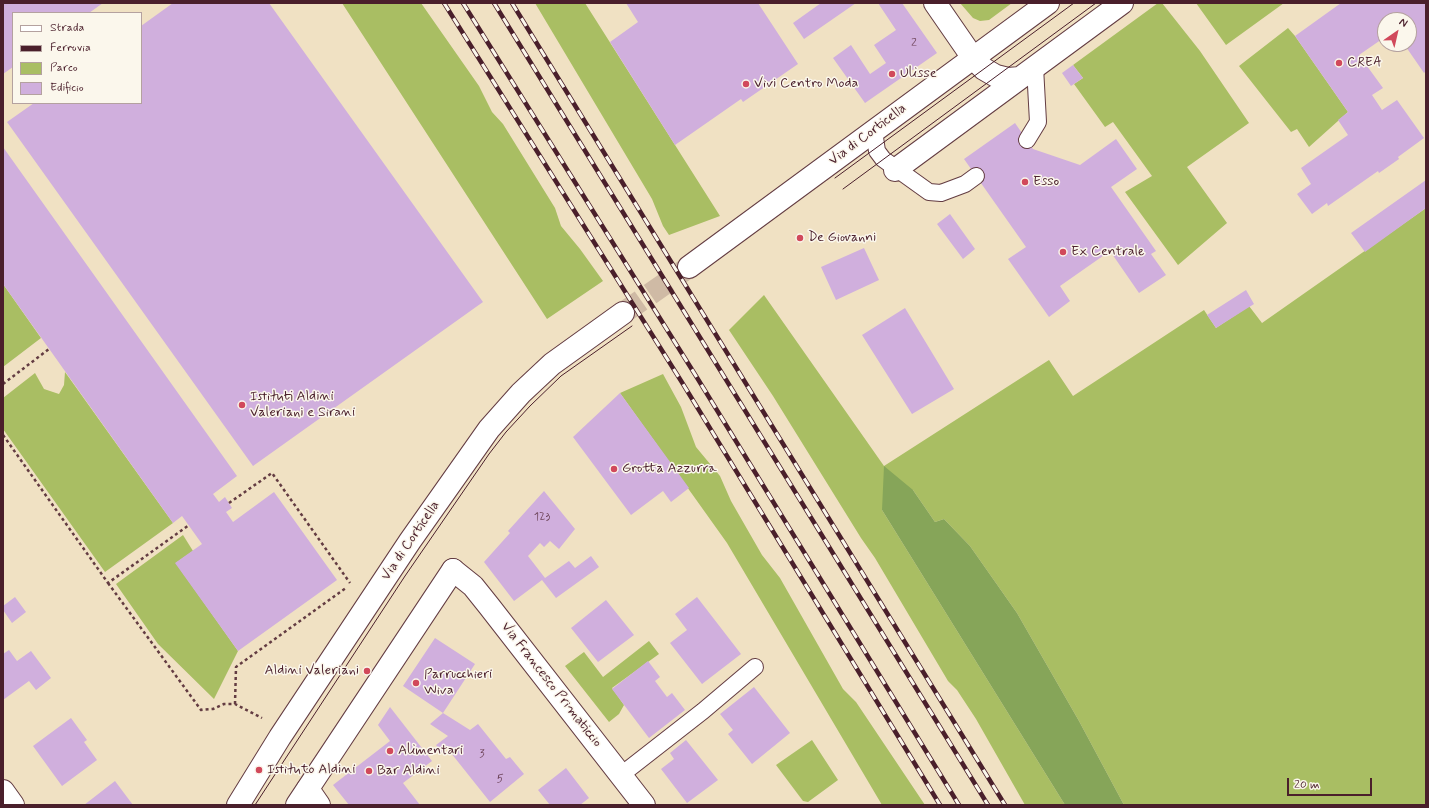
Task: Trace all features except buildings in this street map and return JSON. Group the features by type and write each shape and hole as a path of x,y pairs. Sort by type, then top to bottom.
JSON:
{"main road":[{"path":"935,3 973,58 984,69 996,76 1008,79 1028,72"},
{"name":"Via di Corticella","path":"689,267 1048,3"},
{"path":"895,170 1122,3"},
{"name":"Via di Corticella","path":"238,805 280,737 410,541 489,429 521,393 552,364 623,313"},
{"name":"Via Francesco Primaticcio","path":"308,800 453,570 473,586 644,805"},
{"path":"3,791 13,805"}],"lane":[{"path":"1026,140 1038,122 1028,72"},
{"path":"874,130 877,151 895,170 929,192 941,193 965,184 976,176"},
{"path":"621,775 703,712 755,667"}],"path":[{"path":"3,384 49,349"},
{"path":"3,435 108,583 201,710 213,709 224,704 235,704 266,721"},
{"path":"228,503 272,473 350,582 346,588 236,667 235,704"},
{"path":"108,583 189,525"}],"green space":[{"path":"342,3 421,3 479,86 492,112 503,124 555,208 561,226 603,281 547,319"},
{"path":"535,3 585,3 720,216 669,235 663,226 652,199"},
{"path":"960,3 1012,3 989,20 980,21 973,18"},
{"path":"1158,3 1162,3 1200,51 1249,123 1187,167 1227,223 1178,265 1125,192 1152,176 1113,122 1105,127 1074,84 1083,78 1073,65"},
{"path":"1196,3 1284,3 1226,45"},
{"path":"1288,28 1348,112 1309,147 1297,129 1291,132 1239,66"},
{"path":"1426,208 1426,805 1124,805 1079,721 1017,613 970,546 944,519 935,522 913,490 882,510 1065,805 1025,805 976,719 957,690 948,681 875,558 773,396 729,330 764,295 884,466 1049,360 1073,396 1204,310 1216,328 1249,306 1262,323"},
{"path":"3,284 41,338 3,367"},
{"path":"65,372 173,523 105,572 3,429 3,398 35,373 44,389 59,394 64,385"},
{"path":"663,374 681,407 696,447 720,476 731,501 762,555 780,578 843,689 856,702 925,805 882,805 727,543 620,393"},
{"path":"884,466 913,490 935,522 944,519 970,546 1017,613 1079,721 1124,805 1065,805 882,510"},
{"path":"183,535 193,551 176,563 238,651 214,699 158,644 116,584"},
{"path":"649,641 659,654 612,688 624,705 619,714 609,722 565,666 584,652 603,677"},
{"path":"812,740 838,780 808,802 803,801 776,765"}],"tunnel":[{"path":"623,313 689,267"}],"tram line":[{"path":"835,178 1074,3"},
{"path":"843,189 1096,3"},
{"path":"255,805 405,576 489,454 506,432 561,376 632,326"}],"railway":[{"path":"444,3 683,384 940,805"},
{"path":"463,3 696,376 959,805"},
{"path":"494,3 988,805"},
{"path":"512,3 1005,805"}],"place":[{"name":"CREA","path":"1339,63"},
{"name":"Ulisse","path":"892,74"},
{"name":"Vivi Centro Moda","path":"746,84"},
{"name":"Esso","path":"1025,182"},
{"name":"De Giovanni","path":"800,238"},
{"name":"Ex Centrale","path":"1063,252"},
{"name":"Istituti Aldini Valeriani e Sirani","path":"242,405"},
{"name":"Grotta Azzurra","path":"614,469"},
{"name":"Aldini Valeriani","path":"367,671"},
{"name":"Parrucchieri Wiva","path":"416,683"},
{"name":"Alimentari","path":"390,751"},
{"name":"Istituto Aldini","path":"259,770"},
{"name":"Bar Aldini","path":"369,771"}]}
